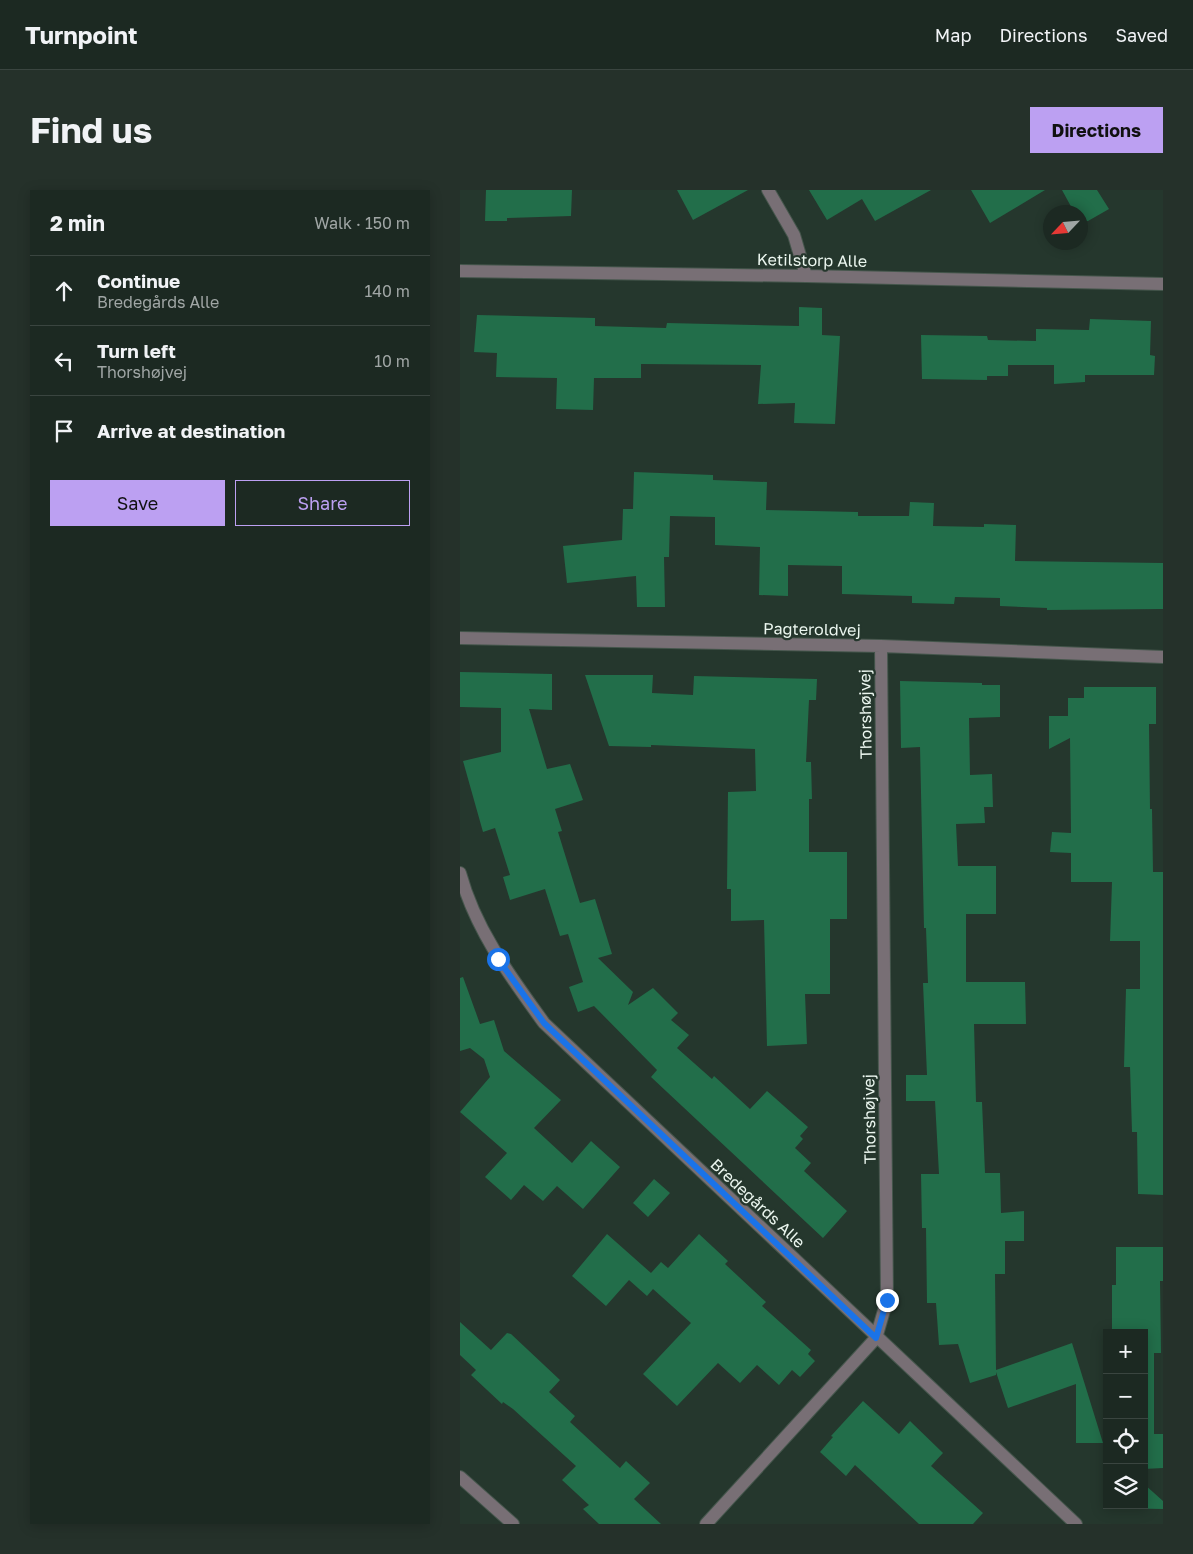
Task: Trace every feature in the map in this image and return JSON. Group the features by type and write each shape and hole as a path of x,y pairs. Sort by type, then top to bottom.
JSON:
{"street":[{"path":"768,190 794,235 806,276"},
{"name":"Ketilstorp Alle","path":"460,271 1163,284"},
{"name":"Pagteroldvej","path":"460,638 881,646 1163,657"},
{"name":"Thorshøjvej","path":"706,1524 876,1338 887,1300 881,646"},
{"name":"Bredegårds Alle","path":"460,873 464,888 498,959 544,1023 876,1338 1076,1524"},
{"path":"460,1476 513,1524"}],"building":[{"path":"486,190 572,190 571,216 507,218 507,221 485,221"},
{"path":"677,190 748,190 693,220"},
{"path":"809,190 931,190 875,221 862,199 827,220"},
{"path":"971,190 1045,190 990,223"},
{"path":"1062,190 1097,190 1109,209 1088,221 1088,205 1070,205"},
{"path":"799,307 822,308 822,335 840,336 835,424 794,423 795,403 758,404 761,365 641,364 641,378 594,378 593,410 556,409 557,378 496,377 497,353 474,352 477,315 595,318 595,326 666,328 667,323 799,326"},
{"path":"1090,319 1151,321 1150,355 1155,356 1154,375 1085,375 1085,382 1054,384 1054,365 1008,365 1008,376 987,376 987,380 922,379 921,335 987,336 988,340 1036,341 1036,329 1089,330"},
{"path":"634,472 713,475 713,480 767,482 766,510 858,512 858,516 909,516 910,502 934,503 933,526 984,527 984,524 1016,525 1015,561 1163,563 1163,609 1047,610 1047,608 1000,606 1000,598 955,597 954,604 912,603 912,596 842,594 842,566 788,565 788,596 759,595 760,547 715,545 715,517 670,516 669,557 664,557 665,607 637,607 636,576 567,583 563,546 622,540 623,509 633,509"},
{"path":"460,672 552,674 552,710 529,709 547,769 570,764 583,800 555,809 562,831 558,832 580,903 595,899 612,954 598,958 633,992 628,1005 653,988 678,1013 671,1020 689,1035 677,1048 712,1079 714,1076 750,1109 767,1091 808,1127 800,1136 803,1139 795,1148 811,1163 804,1171 847,1211 823,1238 651,1077 657,1070 594,1006 578,1012 569,987 583,982 568,934 560,936 545,889 510,900 503,877 510,875 495,828 483,832 463,761 501,752 501,708 460,707"},
{"path":"585,675 653,675 652,693 693,695 694,676 817,679 816,700 809,700 806,762 811,762 812,799 809,799 809,852 847,852 847,919 830,919 830,994 805,994 807,1044 767,1046 764,920 731,921 731,889 727,889 728,792 756,791 755,749 651,745 651,747 609,746"},
{"path":"900,681 1000,685 1000,717 969,718 970,775 992,774 993,807 984,807 985,823 956,824 958,866 996,866 996,914 966,914 966,982 1025,982 1026,1024 974,1024 976,1102 982,1102 985,1173 1000,1173 1001,1213 1024,1211 1024,1241 1005,1241 1005,1274 995,1274 996,1370 1072,1343 1103,1443 1076,1443 1076,1384 1008,1408 996,1372 996,1375 970,1383 958,1344 939,1345 936,1303 927,1303 926,1228 922,1228 921,1174 939,1174 935,1101 906,1101 906,1075 927,1075 923,983 928,983 926,928 924,928 920,747 901,748"},
{"path":"1084,687 1156,687 1156,724 1149,724 1150,809 1152,809 1153,872 1163,872 1163,1195 1138,1194 1137,1132 1132,1132 1130,1067 1124,1067 1126,989 1140,989 1140,941 1110,941 1112,882 1071,882 1071,853 1050,852 1052,832 1071,833 1070,738 1049,749 1049,716 1068,716 1068,698 1084,698"},
{"path":"463,977 480,1024 494,1020 504,1051 561,1100 534,1128 572,1163 591,1141 620,1167 583,1209 557,1186 543,1201 524,1185 511,1200 485,1177 507,1153 460,1112 490,1077 484,1059 470,1048 460,1051 460,978"},
{"path":"654,1179 670,1193 648,1217 633,1203"},
{"path":"607,1234 651,1273 661,1262 668,1268 699,1234 728,1261 725,1264 766,1302 762,1306 811,1350 808,1354 815,1361 800,1377 792,1370 779,1385 757,1365 740,1383 718,1363 677,1406 643,1374 691,1323 653,1289 647,1296 629,1280 606,1306 572,1276"},
{"path":"1116,1247 1163,1247 1163,1281 1160,1281 1161,1353 1154,1353 1154,1434 1163,1434 1163,1468 1148,1469 1148,1329 1112,1329 1112,1285 1116,1285"},
{"path":"460,1322 491,1350 507,1333 511,1334 560,1380 549,1392 575,1416 570,1422 620,1468 626,1461 650,1483 634,1499 661,1524 599,1524 583,1509 589,1505 562,1480 576,1466 513,1409 503,1402 502,1404 471,1375 476,1370 460,1355"},
{"path":"863,1401 899,1434 910,1421 943,1453 931,1466 983,1513 973,1524 919,1524 855,1465 846,1476 820,1452 833,1437 831,1436"},
{"path":"1148,1488 1163,1501 1163,1509 1148,1509"}],"route":[{"path":"498,959 544,1023 876,1338 887,1300"}]}
